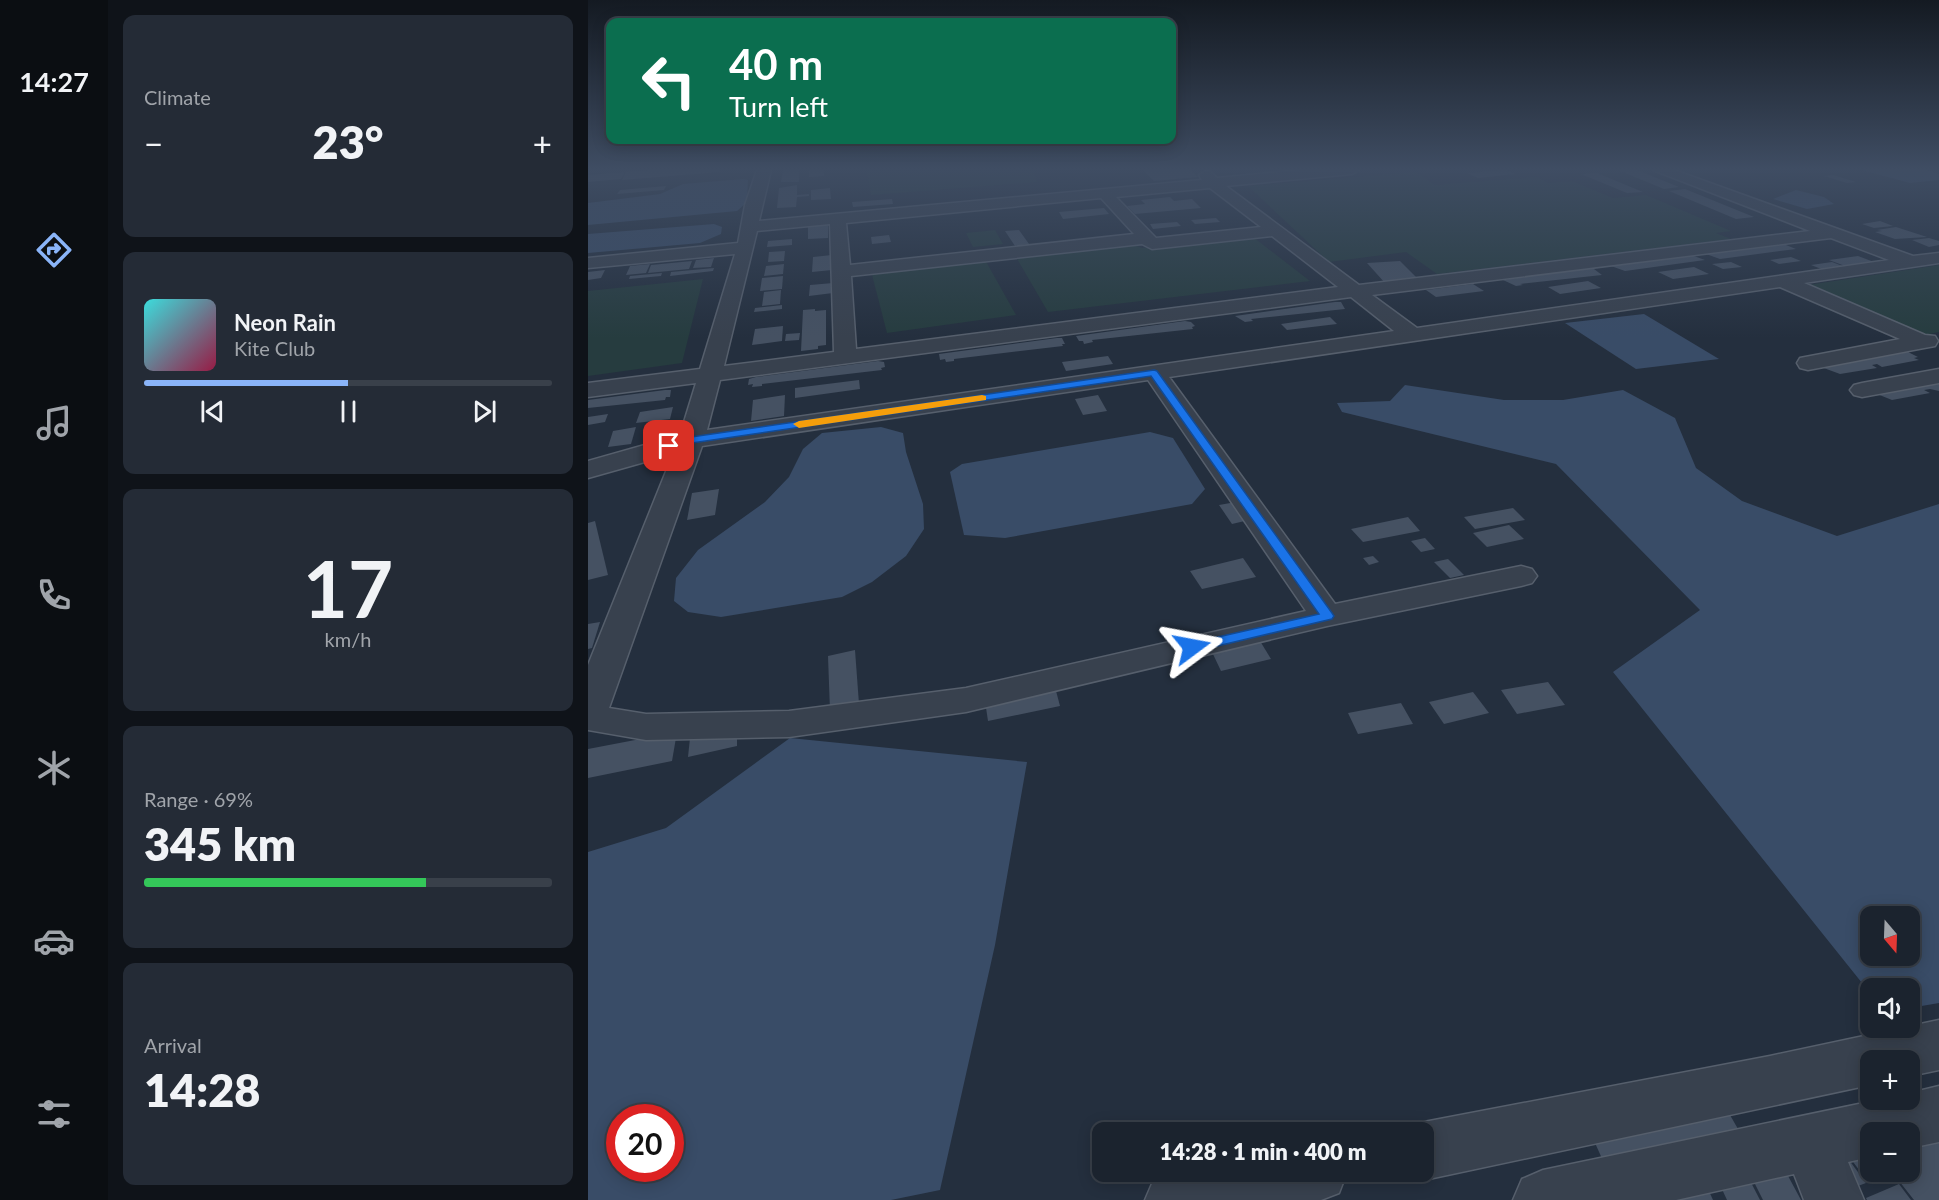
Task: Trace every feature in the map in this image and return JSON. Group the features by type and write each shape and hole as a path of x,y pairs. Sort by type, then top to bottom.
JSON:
{"street":[{"path":"750,226 691,440 588,715 646,727 789,723 954,702 1327,616 1521,576"},
{"path":"588,263 803,226"},
{"path":"838,226 845,358"},
{"path":"1136,226 1152,244 1275,231"},
{"path":"1269,226 1413,335"},
{"path":"1814,226 1911,262"},
{"path":"588,390 1355,291 1833,233"},
{"path":"841,271 1147,238"},
{"path":"588,470 691,440 1939,258"},
{"path":"1782,281 1931,340"},
{"path":"1808,363 1931,340"},
{"path":"1154,373 1327,616"},
{"path":"1862,390 1939,376"},
{"path":"1434,1148 1770,1082 1939,1045"},
{"path":"1542,1200 1939,1114"},
{"path":"1810,1142 1834,1200"},
{"path":"1175,1200 1267,1182"}],"green space":[{"path":"1291,226 1719,226 1731,231 1716,233 1731,239 1437,274 1406,252 1329,262"},
{"path":"995,230 1003,244 973,247 966,233"},
{"path":"1253,237 1310,281 1048,312 1016,257 1132,244 1142,248"},
{"path":"984,258 1016,315 887,333 871,271"},
{"path":"1939,265 1939,332 1925,335 1808,285"},
{"path":"703,279 682,363 588,376 588,291"}],"water":[{"path":"689,226 722,227 721,234 700,243 588,253 588,234"},
{"path":"1644,314 1719,359 1636,369 1565,323"},
{"path":"1405,385 1504,400 1563,400 1623,390 1675,418 1696,468 1742,501 1837,536 1939,504 1939,1003 1920,1006 1920,978 1860,978 1860,981 1613,672 1700,610 1556,464 1342,412 1337,403 1390,401"},
{"path":"881,427 903,433 906,452 923,504 924,529 906,556 872,582 842,597 721,617 688,612 674,601 676,578 698,550 765,502 789,477 803,449 822,433"},
{"path":"1150,432 1173,438 1205,489 1192,504 1005,538 964,535 950,472 962,464"},
{"path":"790,738 1027,762 995,945 940,1190 891,1200 588,1200 588,852 666,828"}],"building":[{"path":"808,226 828,226 828,238 808,239"},
{"path":"1151,226 1181,226 1153,229"},
{"path":"1868,226 1893,226 1874,228"},
{"path":"1896,227 1927,237 1895,239 1875,232"},
{"path":"1019,230 1029,244 1015,246 1005,231"},
{"path":"889,235 891,242 872,244 871,237"},
{"path":"1929,238 1939,241 1939,245 1929,247 1912,240"},
{"path":"792,239 792,245 767,247 768,241"},
{"path":"1781,243 1796,249 1720,259 1706,254"},
{"path":"785,251 784,261 768,262 769,252"},
{"path":"832,255 832,270 812,272 813,257"},
{"path":"1691,255 1705,260 1625,271 1611,266"},
{"path":"1858,256 1874,262 1845,266 1829,260"},
{"path":"1791,257 1801,261 1779,264 1770,260"},
{"path":"714,258 711,267 693,268 696,260"},
{"path":"692,261 689,269 648,273 651,265"},
{"path":"1400,261 1419,280 1385,283 1367,263"},
{"path":"1731,262 1742,267 1723,269 1712,264"},
{"path":"1832,262 1845,267 1824,270 1811,265"},
{"path":"650,264 646,273 626,275 630,266"},
{"path":"784,264 783,274 764,276 766,266"},
{"path":"1694,267 1709,274 1673,279 1658,272"},
{"path":"714,268 713,271 670,276 671,272"},
{"path":"1589,268 1602,275 1516,286 1503,280"},
{"path":"605,270 601,278 588,280 588,272"},
{"path":"662,273 661,276 629,279 630,276"},
{"path":"783,276 782,289 760,291 762,278"},
{"path":"1588,281 1601,288 1560,294 1548,287"},
{"path":"833,283 833,293 809,296 810,285"},
{"path":"1473,284 1484,291 1436,297 1426,290"},
{"path":"781,290 780,304 762,306 764,292"},
{"path":"1341,302 1345,309 1251,319 1253,321 1245,322 1235,316"},
{"path":"782,305 782,309 754,312 755,308"},
{"path":"815,309 815,311 826,310 826,345 818,346 818,349 801,351 803,310"},
{"path":"1330,317 1337,324 1287,330 1281,324"},
{"path":"1185,321 1195,326 1192,327 1193,329 1092,340 1093,342 1084,344 1076,336"},
{"path":"783,326 782,341 752,345 755,329"},
{"path":"800,333 799,340 785,341 786,334"},
{"path":"1062,338 1065,344 1062,344 1063,346 954,359 954,361 946,362 945,359 940,360 939,354"},
{"path":"1908,352 1918,357 1914,358 1919,360 1882,367 1877,364 1872,365 1877,368 1840,374 1821,367"},
{"path":"1108,356 1113,364 1066,371 1062,362"},
{"path":"884,362 885,367 881,368 882,370 762,384 762,386 748,385 749,379 756,377"},
{"path":"859,380 860,389 795,398 795,388"},
{"path":"1939,380 1939,391 1924,390 1930,393 1892,400 1872,392"},
{"path":"671,390 670,397 666,397 665,400 588,408 588,400"},
{"path":"785,395 784,416 751,421 753,400"},
{"path":"1098,395 1107,411 1083,415 1075,399"},
{"path":"673,407 670,419 636,423 640,412"},
{"path":"608,414 605,422 588,425 588,417"},
{"path":"673,423 670,438 646,441 650,426"},
{"path":"636,427 631,444 608,447 613,431"},
{"path":"719,489 715,515 687,520 692,493"},
{"path":"1236,502 1249,520 1232,524 1219,505"},
{"path":"1513,508 1525,520 1475,529 1464,517"},
{"path":"1408,517 1420,531 1363,542 1351,529"},
{"path":"595,521 608,575 588,580 588,523"},
{"path":"1509,525 1524,539 1487,547 1473,533"},
{"path":"1425,538 1435,549 1421,552 1411,541"},
{"path":"1373,556 1379,562 1369,565 1363,558"},
{"path":"1243,558 1256,577 1202,589 1190,571"},
{"path":"1448,559 1464,575 1450,578 1434,562"},
{"path":"600,622 592,648 588,649 588,624"},
{"path":"1260,641 1271,659 1221,671 1212,652"},
{"path":"855,650 859,704 830,711 828,656"},
{"path":"1548,682 1565,705 1517,714 1501,690"},
{"path":"1055,687 1060,706 988,721 985,701"},
{"path":"1473,692 1489,713 1444,724 1429,702"},
{"path":"1401,703 1413,724 1358,734 1348,713"},
{"path":"737,727 737,746 688,757 690,738"},
{"path":"677,732 672,761 588,778 588,749"},
{"path":"1726,1108 1742,1136 1604,1163 1591,1134"},
{"path":"1936,1124 1939,1128 1939,1200 1914,1200 1900,1182 1920,1182 1920,1129"},
{"path":"1860,1141 1860,1171 1842,1147"},
{"path":"1838,1145 1860,1175 1860,1182 1866,1183 1847,1190"},
{"path":"1780,1161 1801,1200 1763,1200 1746,1166"},
{"path":"1743,1167 1760,1200 1727,1200 1714,1172"},
{"path":"1899,1184 1911,1200 1867,1200 1866,1198"},
{"path":"1708,1189 1713,1200 1668,1200"}],"slow traffic":[{"path":"799,424 982,398"}],"route":[{"path":"669,446 691,440 1154,373 1327,616 1192,647"}]}
